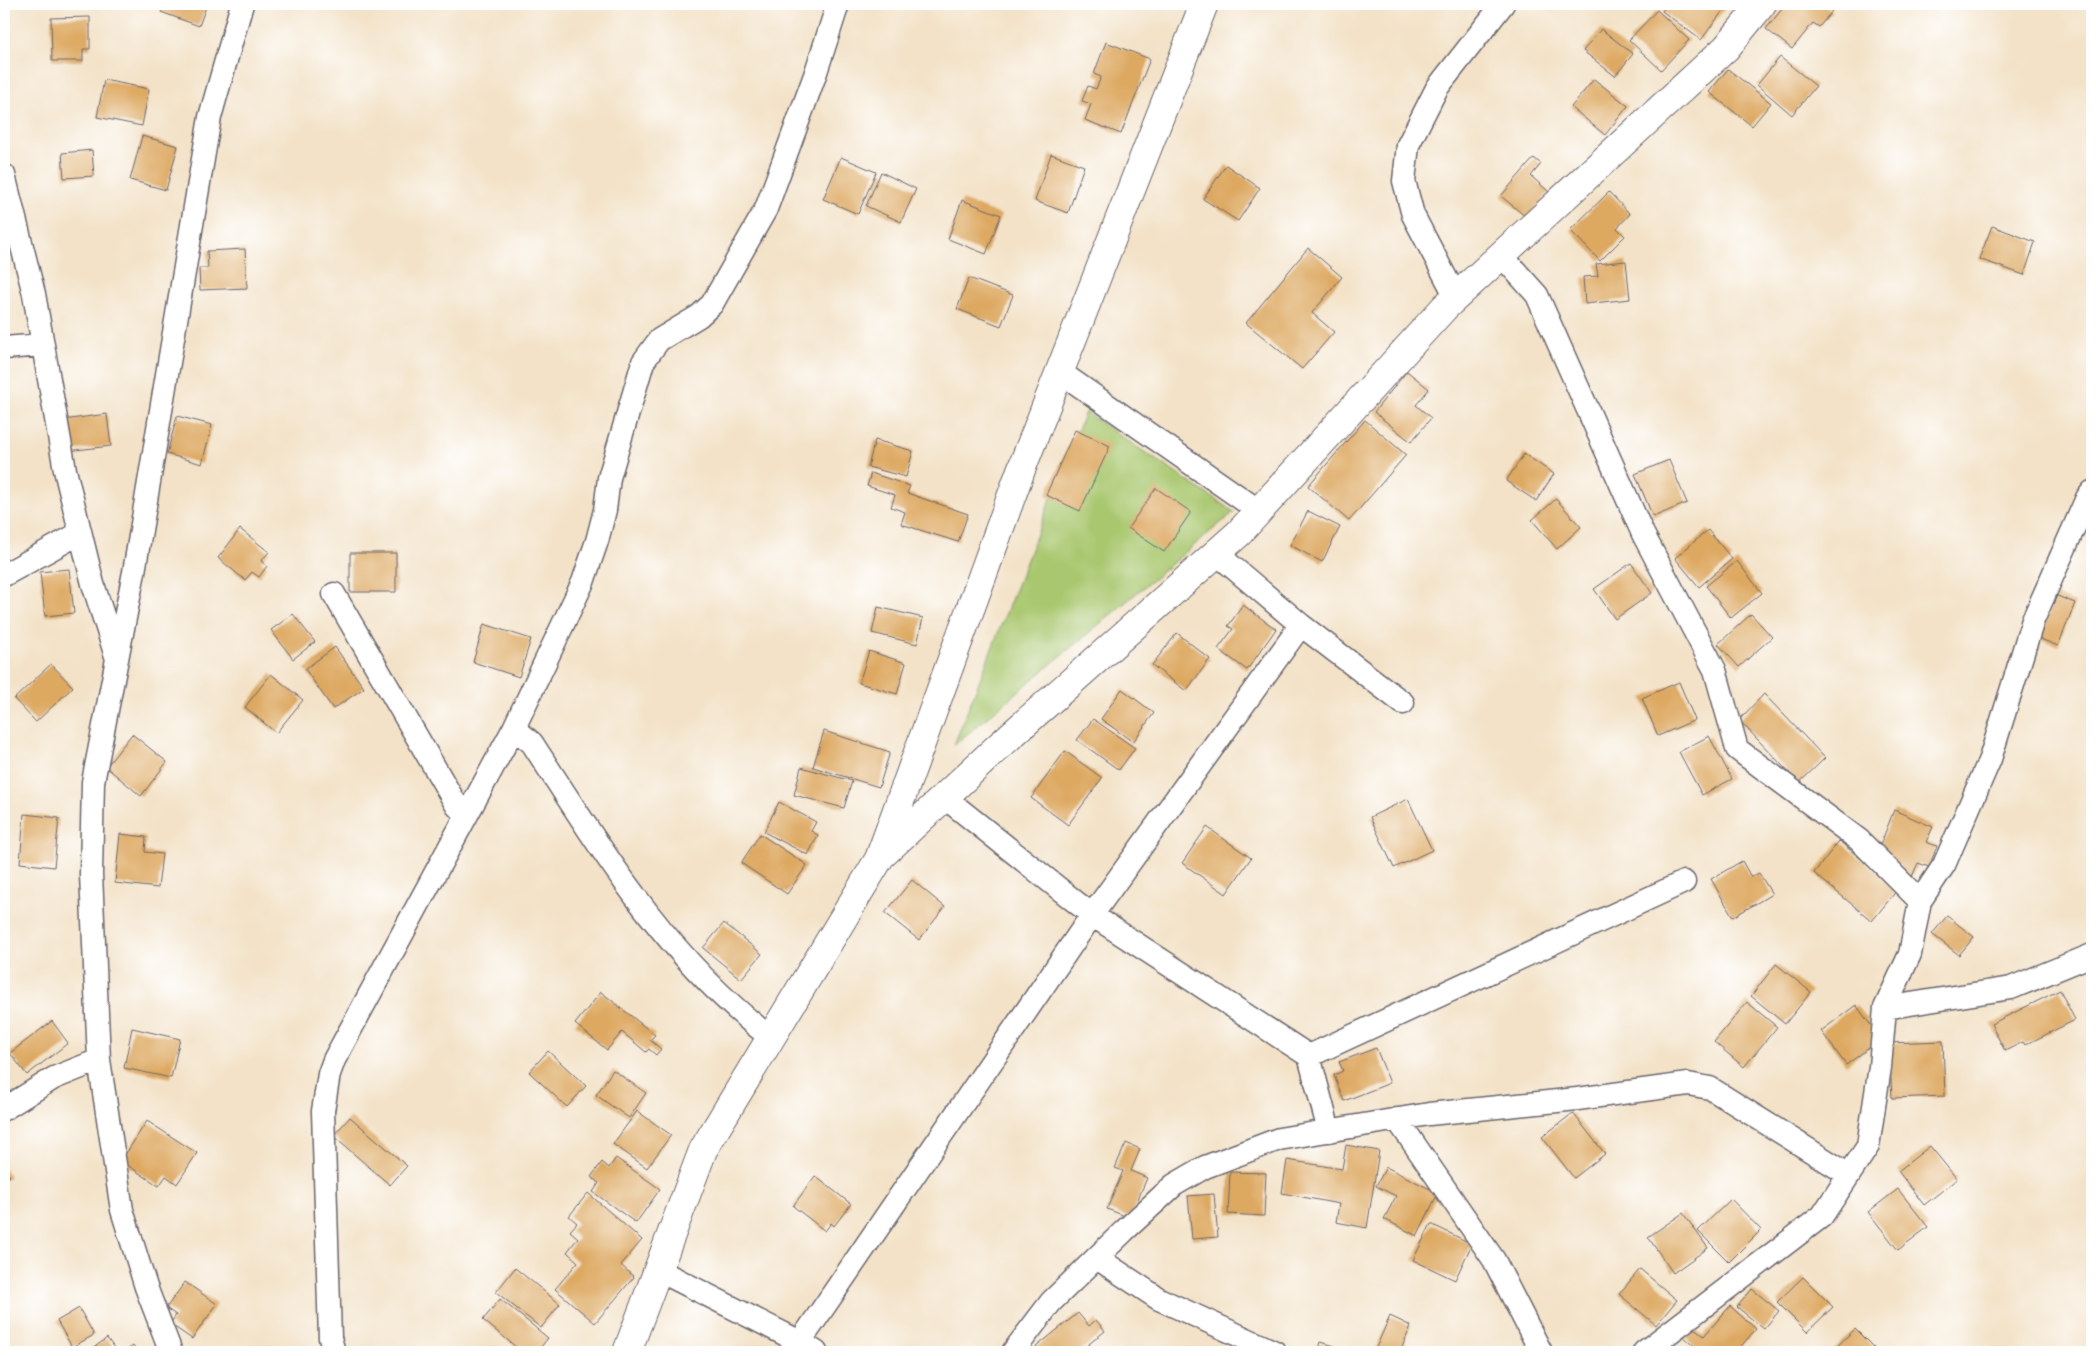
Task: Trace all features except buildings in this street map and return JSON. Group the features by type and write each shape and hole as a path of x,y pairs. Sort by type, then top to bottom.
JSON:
{"street":[{"path":"171,1352 146,1287 122,1210 99,1060 91,874 93,782 134,572 210,117 242,4"},
{"path":"334,1352 330,1338 323,1111 329,1074 339,1046 514,728 591,562 605,510 609,478 643,362 659,340 699,316 712,304 766,209 816,74 838,4"},
{"path":"627,1352 703,1150 879,859 1022,470 1204,4"},
{"path":"1456,297 1413,215 1404,180 1408,144 1437,88 1503,4"},
{"path":"879,859 944,797 1216,553 1259,511 1456,297 1726,48 1762,4"},
{"path":"4,175 34,294 65,470 93,584 117,658"},
{"path":"1501,255 1537,295 1643,534 1715,670 1737,749 1859,840 1920,902"},
{"path":"4,348 43,345"},
{"path":"1060,372 1259,511"},
{"path":"1644,1352 1822,1216 1868,1146 1880,1067 1885,1008 1910,954 1920,902 1944,865 1990,759 2033,620 2087,498 2092,492"},
{"path":"4,575 80,533"},
{"path":"1216,553 1301,624 1403,703"},
{"path":"334,594 457,806 468,812"},
{"path":"658,1270 808,1347 1092,916 1301,624"},
{"path":"514,728 532,743 615,870 657,927 712,987 745,1018 771,1038"},
{"path":"944,797 1092,916 1309,1056 1329,1131"},
{"path":"1309,1056 1684,882"},
{"path":"1885,1008 2011,988 2092,955"},
{"path":"4,1109 54,1078 99,1060"},
{"path":"1013,1352 1051,1302 1174,1185 1205,1167 1279,1139 1429,1114 1578,1099 1688,1084 1710,1088 1849,1175"},
{"path":"1397,1119 1494,1260 1540,1352"},
{"path":"1097,1258 1159,1299 1275,1352"}],"green space":[{"path":"1085,412 1234,512 954,745"}]}
